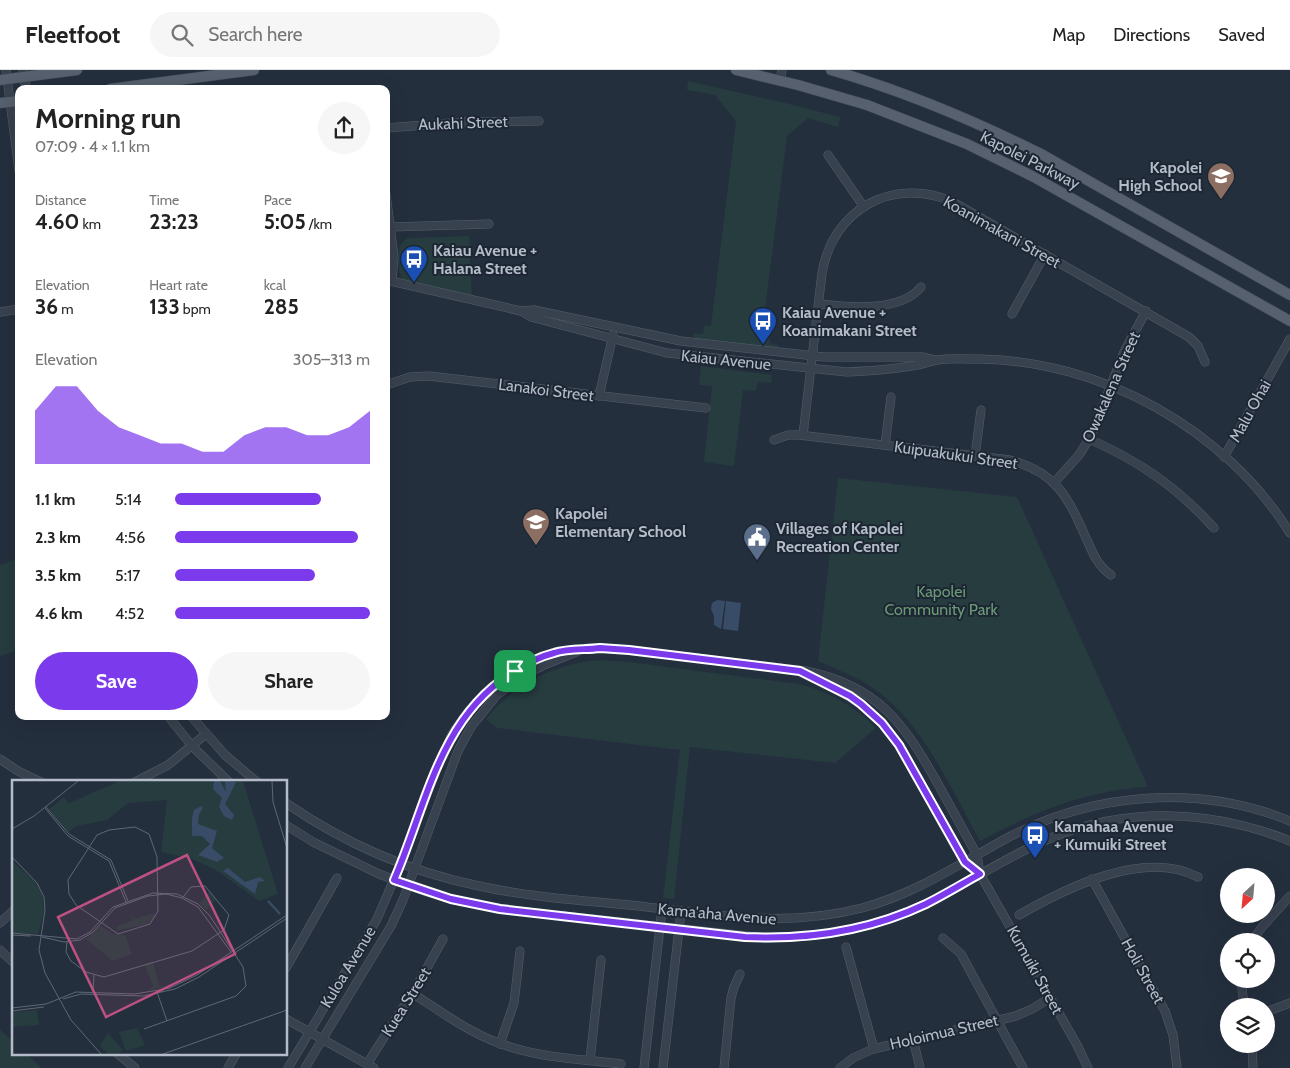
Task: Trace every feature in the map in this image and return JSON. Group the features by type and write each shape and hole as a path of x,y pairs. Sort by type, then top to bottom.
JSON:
{"main road":[{"path":"5,76 77,70"},
{"path":"140,85 254,70"},
{"name":"Kapolei Parkway","path":"736,70 781,75 901,117 992,156 1032,176 1290,321"},
{"name":"Kapolei Parkway","path":"831,70 943,109 1043,155 1290,295"}],"street":[{"path":"5,76 15,140"},
{"name":"Aukahi Street","path":"390,128 464,122 539,121"},
{"path":"828,155 864,207"},
{"name":"Koanimakani Street","path":"803,435 824,262 831,243 842,225 864,207 875,200 894,194 913,192 933,195 951,201 1189,336 1198,346 1205,362"},
{"path":"390,275 394,256 390,227 489,224"},
{"path":"1012,314 1045,254"},
{"name":"Kaiau Avenue","path":"390,280 521,311 534,310 676,341 846,358 922,357 936,360 980,359 1025,363 1069,372 1133,396 1170,416 1204,440 1224,457 1263,497 1290,533"},
{"path":"819,304 853,307 877,306 909,298 921,287"},
{"path":"0,312 15,310"},
{"name":"Kaiau Avenue","path":"521,311 531,317 656,351 678,355 847,372 923,364 936,360"},
{"name":"Owakalena Street","path":"1054,483 1076,459 1089,439 1124,352 1146,311"},
{"path":"599,396 615,328"},
{"name":"Malu Ohai","path":"1224,457 1290,339"},
{"name":"Lanakoi Street","path":"390,382 410,377 429,376 706,408"},
{"path":"885,445 891,397"},
{"path":"975,456 980,410"},
{"name":"Kuipuakukui Street","path":"774,440 788,435 803,435 1020,463 1038,471 1054,483 1066,497 1074,510 1096,559 1102,568 1111,574"},
{"path":"1089,439 1125,455 1159,477 1189,502 1214,528"},
{"name":"Kuloa Avenue","path":"288,1068 368,936 401,864 439,763 452,734 471,708 494,686 528,664 555,652 614,648 806,671 830,676 850,685 880,705 898,722 920,751 977,855 980,874"},
{"name":"Kuloa Avenue","path":"305,1068 384,938 403,900 458,750 479,716 497,696 519,678 544,665 585,650"},
{"path":"800,671 850,696 882,723 899,745 965,862 980,874"},
{"path":"171,720 192,746 227,780"},
{"path":"194,720 225,755 255,780"},
{"path":"139,780 168,765 206,734"},
{"path":"1,762 37,780"},
{"name":"Kama'aha Avenue","path":"288,804 322,826 401,864 455,881 503,891 766,920 825,916 863,908 901,895 1009,837 1046,820 1084,808 1124,800 1163,797 1203,799 1242,806 1290,821"},
{"name":"Kama'aha Avenue","path":"288,826 313,842 394,880 451,899 500,909 766,938 807,936 841,931 868,925 908,912 1052,837 1089,825 1126,818 1164,815 1210,818 1256,828 1290,840"},
{"path":"1019,915 1054,895 1092,879 1126,871 1156,868 1177,869 1198,877"},
{"name":"Kumuiki Street","path":"980,874 1088,1068"},
{"path":"288,964 337,878"},
{"name":"Holi Street","path":"1092,879 1165,1011 1172,1035 1177,1068"},
{"path":"1258,933 1290,896"},
{"path":"644,1068 662,909"},
{"path":"662,1068 680,911"},
{"path":"0,923 12,912"},
{"path":"943,938 961,954 1024,1068"},
{"name":"Kuea Street","path":"371,1066 443,939"},
{"path":"846,948 874,1049"},
{"path":"0,950 12,961"},
{"path":"500,1044 510,1019 516,994 520,951"},
{"path":"590,1060 601,960"},
{"path":"724,1068 731,998 740,974"},
{"path":"412,993 464,1027 500,1044 535,1054 621,1064"},
{"name":"Holoimua Street","path":"840,1068 853,1058 874,1049 1024,1013 1050,998"},
{"path":"1275,1009 1290,1003"},
{"path":"288,1019 371,1066"},
{"path":"913,1040 920,1068"},
{"path":"1252,1053 1253,1068"},
{"path":"123,1056 135,1068"},
{"path":"228,1068 235,1056"}],"green space":[{"path":"688,81 840,117 838,127 808,118 787,136 762,333 770,334 769,343 778,345 777,353 693,344 694,333 703,334 704,326 711,326 736,121 715,95 687,90"},
{"path":"469,236 472,299 403,281 401,278 398,255 401,245 408,238"},
{"path":"701,366 772,375 771,383 758,382 756,391 743,390 734,466 704,462 712,386 699,385"},
{"name":"Kapolei Community Park","path":"838,478 1017,497 1148,787 1104,793 1061,804 1020,821 980,841 947,779 907,719 891,702 873,688 818,661"},
{"path":"15,559 15,651 0,656 0,565"},
{"path":"600,660 799,684 821,691 841,701 876,728 835,763 690,747 674,899 663,898 680,750 497,728 486,719 510,695 537,678 567,666"},
{"path":"0,1030 12,1041 12,1056 28,1056 42,1068 0,1068"}],"water":[{"path":"717,600 725,601 721,629 714,625 714,616 711,609 712,603"},
{"path":"726,601 741,603 738,631 723,629"}],"place":[{"name":"Kapolei High School","path":"1221,200"},
{"name":"Kaiau Avenue + Halana Street","path":"414,283"},
{"name":"Kaiau Avenue + Koanimakani Street","path":"763,345"},
{"name":"Kapolei Elementary School","path":"536,546"},
{"name":"Villages of Kapolei Recreation Center","path":"757,561"},
{"name":"Kamahaa Avenue + Kumuiki Street","path":"1035,859"}],"route":[{"path":"614,648 800,671 850,696 882,723 899,745 965,862 980,874 926,904 888,919 827,934 786,938 745,937 500,909 451,899 394,880 452,734 484,694 515,671 555,652 614,648"}]}
